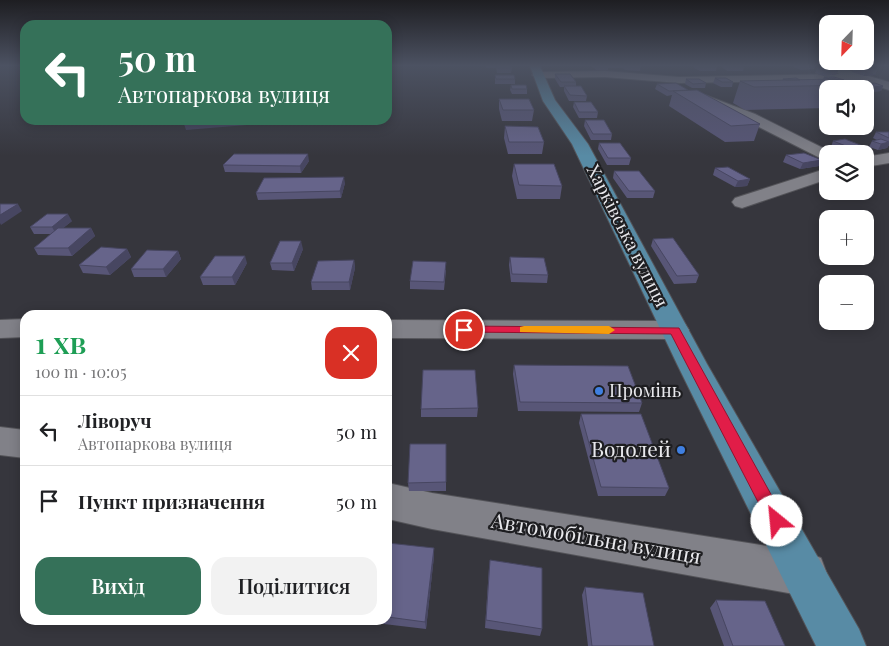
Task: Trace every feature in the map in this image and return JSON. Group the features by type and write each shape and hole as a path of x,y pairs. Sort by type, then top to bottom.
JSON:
{"main road":[{"name":"Харківська вулиця","path":"547,96 580,144 675,330 842,646"}],"street":[{"path":"699,96 720,107 750,117 819,152"},
{"path":"874,160 889,158"},
{"path":"742,202 819,176"},
{"path":"0,329 20,328"},
{"path":"392,329 675,330"},
{"path":"0,441 20,443"},
{"name":"Автомобільна вулиця","path":"392,502 432,511 805,574"}],"building":[{"path":"682,96 708,96 760,124 731,126"},
{"path":"499,99 529,99 534,110 503,110"},
{"path":"574,102 591,102 598,112 579,112"},
{"path":"585,120 604,120 612,134 593,134"},
{"path":"505,126 538,127 544,142 509,142"},
{"path":"876,132 889,132 889,138"},
{"path":"845,139 860,145 843,145 833,141"},
{"path":"881,139 889,142 881,144 872,141"},
{"path":"599,143 620,143 631,158 608,158"},
{"path":"804,153 819,160 803,163 786,155"},
{"path":"234,154 308,154 300,166 223,165"},
{"path":"514,164 554,164 562,186 519,185"},
{"path":"728,167 750,179 738,181 715,168"},
{"path":"614,171 639,171 655,191 629,191"},
{"path":"344,177 340,191 256,193 264,178"},
{"path":"0,204 18,204 0,215"},
{"path":"47,214 68,214 52,227 30,227"},
{"path":"58,228 91,228 68,248 34,248"},
{"path":"673,238 699,275 677,276 653,239"},
{"path":"280,241 301,241 292,263 270,263"},
{"path":"101,247 127,249 106,267 79,265"},
{"path":"147,250 178,251 163,269 131,269"},
{"path":"215,256 245,256 232,277 200,277"},
{"path":"510,257 544,258 548,275 512,274"},
{"path":"354,260 349,282 311,282 318,261"},
{"path":"413,261 446,262 444,282 410,281"},
{"path":"514,365 628,366 642,403 520,402"},
{"path":"423,370 475,370 478,408 421,409"},
{"path":"581,414 641,414 669,488 601,487"},
{"path":"410,444 446,444 446,482 408,483"},
{"path":"392,543 434,548 425,622 392,618"},
{"path":"490,560 542,568 542,629 486,620"},
{"path":"585,587 643,593 654,646 592,646"},
{"path":"716,600 765,601 785,646 733,646"}],"slow traffic":[{"path":"524,330 609,330"}],"place":[{"name":"Промінь","path":"599,391"},
{"name":"Водолей","path":"681,450"}],"route":[{"path":"464,330 675,330 777,521"}]}
